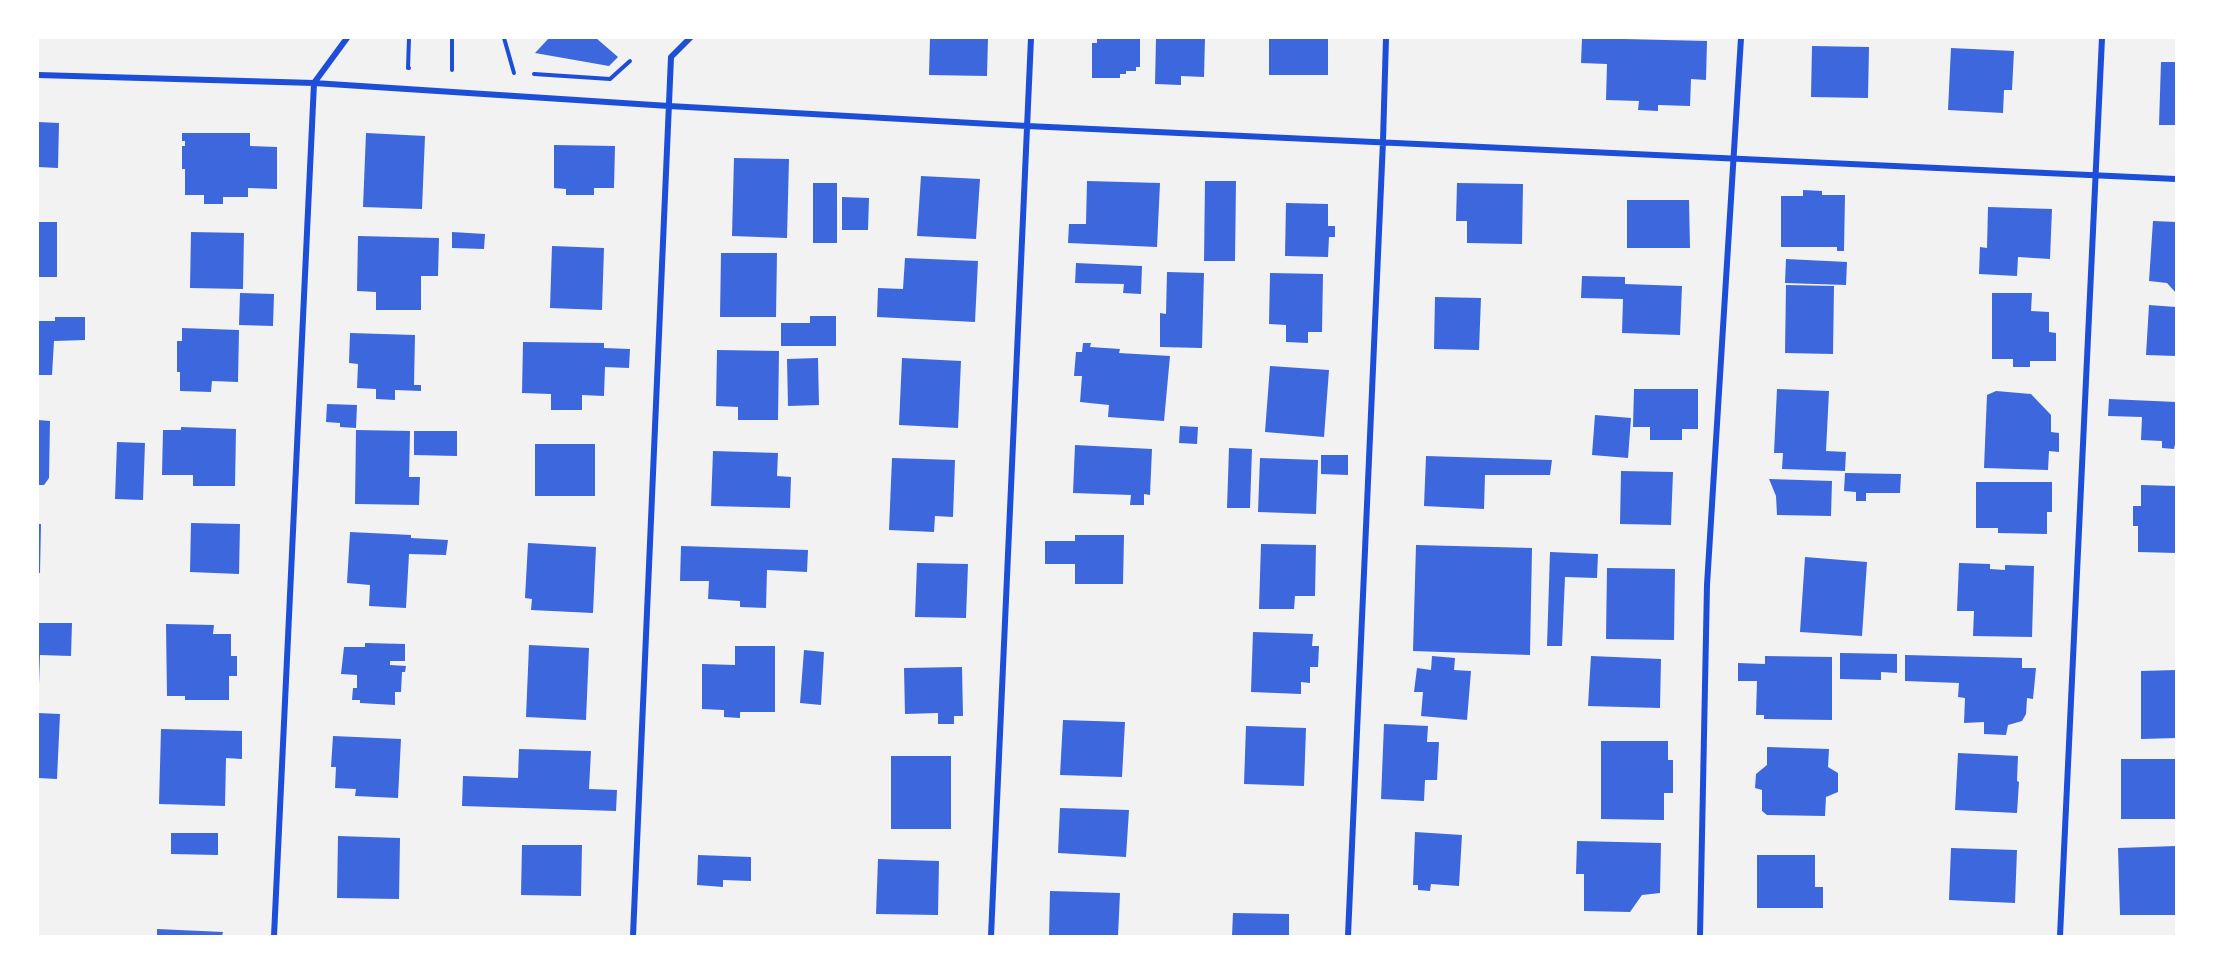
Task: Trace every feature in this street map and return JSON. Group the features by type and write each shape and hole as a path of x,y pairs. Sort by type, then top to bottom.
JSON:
{"street":[{"path":"274,936 314,82 347,38"},
{"path":"633,936 670,57 690,38"},
{"path":"991,936 1031,38"},
{"path":"1348,936 1386,38"},
{"path":"1700,936 1707,585 1742,38"},
{"path":"2060,936 2102,38"},
{"path":"38,75 314,82 669,106 1027,126 2176,179"}],"path":[{"path":"409,38 408,68 419,68"},
{"path":"452,38 452,70"},
{"path":"504,38 514,73"},
{"path":"504,72 610,79 630,61"},
{"path":"441,69 462,70"}],"building":[{"path":"549,38 596,38 618,57 609,66 535,53"},
{"path":"930,38 988,38 987,76 929,75"},
{"path":"1097,38 1140,38 1140,67 1136,67 1136,71 1126,71 1126,74 1120,74 1120,78 1092,78 1092,43 1097,43"},
{"path":"1156,38 1205,38 1204,77 1181,76 1181,85 1155,84"},
{"path":"1269,38 1328,38 1328,75 1269,75"},
{"path":"1582,38 1707,41 1706,80 1691,79 1690,106 1658,105 1658,111 1638,110 1639,101 1606,100 1607,64 1581,63"},
{"path":"1812,46 1869,47 1868,98 1811,97"},
{"path":"1951,48 2014,51 2012,90 2004,90 2003,113 1948,110"},
{"path":"2161,62 2176,62 2176,125 2159,125"},
{"path":"38,122 59,123 58,168 38,167"},
{"path":"182,133 250,133 250,146 277,147 277,189 248,188 248,197 223,197 223,204 204,204 204,195 185,195 182,146 185,146 185,141 182,141"},
{"path":"366,133 425,136 422,209 363,207"},
{"path":"554,145 615,146 614,188 594,188 594,195 566,195 566,189 554,188"},
{"path":"734,158 789,159 787,238 732,236"},
{"path":"921,176 980,179 976,239 917,236"},
{"path":"1087,181 1160,183 1157,247 1068,243 1069,224 1086,224"},
{"path":"1205,181 1236,181 1235,261 1204,261"},
{"path":"813,183 837,183 837,243 813,243"},
{"path":"1457,183 1523,184 1522,244 1467,243 1467,221 1456,221"},
{"path":"1803,190 1822,191 1822,195 1845,195 1844,251 1837,251 1837,247 1781,247 1781,196 1803,196"},
{"path":"842,197 869,198 868,230 842,230"},
{"path":"1627,200 1689,200 1690,248 1627,248"},
{"path":"1286,203 1328,204 1328,226 1335,226 1335,237 1329,237 1328,257 1285,256"},
{"path":"1988,207 2052,209 2050,259 2018,257 2017,276 1979,274 1980,247 1987,248"},
{"path":"2153,221 2176,222 2176,293 2167,283 2149,281"},
{"path":"38,222 57,222 57,277 38,277"},
{"path":"191,232 244,233 243,289 190,288"},
{"path":"452,232 485,234 484,249 452,248"},
{"path":"358,236 439,238 438,276 421,276 421,310 376,310 376,292 357,291"},
{"path":"552,246 604,248 602,310 550,308"},
{"path":"721,253 777,253 776,317 720,317"},
{"path":"905,258 978,261 975,322 877,317 878,288 903,289"},
{"path":"1786,259 1847,262 1846,285 1785,283"},
{"path":"1076,263 1142,266 1141,294 1123,293 1124,284 1075,283"},
{"path":"1167,272 1204,273 1202,348 1160,347 1160,313 1166,314"},
{"path":"1270,273 1323,274 1322,332 1308,332 1308,343 1286,342 1286,325 1269,324"},
{"path":"1582,276 1625,277 1625,284 1682,286 1680,335 1622,333 1623,299 1581,298"},
{"path":"1786,285 1834,286 1833,354 1785,353"},
{"path":"240,293 274,294 273,326 239,325"},
{"path":"1992,293 2032,293 2031,311 2049,312 2049,332 2056,333 2056,361 2030,361 2030,367 2013,367 2013,359 1992,359"},
{"path":"1435,297 1481,298 1479,350 1434,349"},
{"path":"2149,305 2176,307 2176,356 2146,355"},
{"path":"810,316 836,316 836,346 781,346 781,323 810,323"},
{"path":"55,317 85,317 85,340 54,341 52,375 38,375 38,321 55,321"},
{"path":"182,328 239,330 238,382 212,381 211,392 180,391 180,372 177,372 177,341 182,341"},
{"path":"350,333 415,335 414,385 421,385 421,391 395,390 395,400 376,399 376,389 357,388 358,364 349,363"},
{"path":"523,342 604,343 604,348 630,349 629,368 605,367 604,396 582,395 582,410 551,410 551,394 522,393"},
{"path":"1083,343 1091,343 1090,347 1120,349 1119,353 1170,356 1164,421 1108,417 1109,405 1080,402 1082,376 1074,376 1076,352 1082,352"},
{"path":"717,350 779,351 778,420 738,420 738,407 716,406"},
{"path":"818,358 819,405 788,406 787,359"},
{"path":"902,358 961,361 958,428 899,425"},
{"path":"1270,366 1329,370 1324,437 1265,432"},
{"path":"1634,389 1698,389 1698,429 1682,429 1682,440 1650,440 1650,427 1633,427"},
{"path":"1777,389 1829,391 1826,451 1846,452 1845,471 1782,469 1783,453 1774,453"},
{"path":"1996,391 2031,394 2051,415 2051,432 2059,433 2059,452 2049,451 2048,470 1984,468 1987,395"},
{"path":"2109,399 2176,402 2174,449 2162,448 2162,441 2141,440 2142,417 2108,416"},
{"path":"327,404 357,405 356,428 340,427 340,423 326,422"},
{"path":"1595,415 1631,418 1628,458 1592,455"},
{"path":"38,420 50,421 49,478 44,485 38,485"},
{"path":"1180,426 1198,427 1197,444 1179,443"},
{"path":"181,427 236,429 235,486 193,486 193,475 162,475 163,430 181,430"},
{"path":"356,430 410,431 409,477 420,477 419,505 355,504"},
{"path":"414,431 457,431 457,456 414,455"},
{"path":"117,442 145,443 143,500 115,499"},
{"path":"535,444 595,444 595,496 535,496"},
{"path":"1075,445 1152,449 1150,495 1144,494 1144,505 1130,505 1131,495 1073,493"},
{"path":"1229,448 1252,449 1250,508 1227,508"},
{"path":"713,451 778,453 777,476 791,477 790,508 711,506"},
{"path":"1321,455 1348,455 1348,475 1321,474"},
{"path":"1426,456 1552,460 1550,475 1485,475 1484,509 1424,506"},
{"path":"892,458 955,460 953,517 935,516 934,532 889,530"},
{"path":"1260,458 1318,460 1316,514 1258,512"},
{"path":"1621,471 1673,472 1671,525 1620,524"},
{"path":"1845,473 1901,474 1900,493 1866,493 1866,501 1856,501 1856,492 1844,491"},
{"path":"1769,479 1832,481 1831,516 1777,515 1776,496"},
{"path":"1976,482 2052,482 2052,512 2047,512 2047,534 1998,533 1998,528 1976,528"},
{"path":"2141,485 2176,486 2176,553 2138,552 2138,526 2133,526 2133,506 2141,506"},
{"path":"191,523 240,524 239,574 190,572"},
{"path":"38,524 41,524 40,573 38,573"},
{"path":"350,532 411,535 411,538 448,540 446,555 409,554 406,608 369,606 370,585 347,583"},
{"path":"1075,535 1124,535 1123,584 1075,584 1075,564 1045,564 1045,541 1075,541"},
{"path":"528,543 596,547 593,613 531,610 532,599 525,598"},
{"path":"1261,544 1316,545 1315,596 1295,596 1294,609 1259,609"},
{"path":"1416,545 1532,548 1530,655 1413,651"},
{"path":"681,546 808,550 807,572 767,570 766,608 740,607 740,601 708,599 709,581 680,581"},
{"path":"1550,552 1598,554 1597,578 1565,577 1562,646 1547,646"},
{"path":"1805,557 1867,562 1862,636 1800,632"},
{"path":"917,563 968,564 966,618 915,617"},
{"path":"1959,563 1990,564 1990,569 2005,570 2005,565 2034,566 2032,637 1973,636 1974,611 1957,611"},
{"path":"1607,568 1675,569 1674,640 1606,639"},
{"path":"38,623 72,623 71,656 40,655 39,684 38,684"},
{"path":"166,624 214,625 213,634 231,634 231,656 237,656 237,676 229,676 229,700 185,700 185,696 167,696"},
{"path":"1253,632 1313,634 1312,646 1319,646 1318,667 1310,667 1310,683 1301,682 1301,694 1251,692"},
{"path":"365,643 405,644 405,661 390,661 390,665 406,666 405,672 402,672 401,692 395,692 395,705 360,703 360,700 352,700 353,688 357,688 357,675 341,674 344,647 365,647"},
{"path":"529,645 589,648 586,720 526,717"},
{"path":"735,646 775,646 775,712 740,712 740,718 724,717 724,710 702,709 702,664 735,665"},
{"path":"804,650 824,652 821,705 800,703"},
{"path":"1840,653 1897,654 1897,673 1881,672 1881,680 1840,679"},
{"path":"1905,655 2022,658 2022,668 2036,668 2033,699 2027,698 2026,714 2022,721 2008,725 2006,735 1984,734 1984,722 1964,723 1965,698 1958,697 1959,683 1905,681"},
{"path":"1432,656 1455,658 1454,670 1471,671 1467,720 1421,716 1423,692 1414,692 1417,668 1431,670"},
{"path":"1591,656 1661,659 1660,708 1588,706"},
{"path":"1765,656 1832,657 1832,720 1764,719 1764,715 1756,715 1757,681 1738,681 1738,663 1765,664"},
{"path":"962,667 963,716 954,716 954,724 938,724 938,713 905,714 904,668"},
{"path":"2176,670 2176,738 2141,739 2141,671"},
{"path":"38,713 60,714 57,779 38,778"},
{"path":"1063,720 1125,722 1122,777 1060,775"},
{"path":"1384,724 1428,726 1427,742 1439,742 1437,780 1425,780 1424,801 1381,799"},
{"path":"1246,726 1306,728 1304,786 1244,784"},
{"path":"161,729 242,731 242,759 226,758 225,806 159,804"},
{"path":"333,736 401,739 398,798 355,796 356,789 335,788 336,767 331,767"},
{"path":"1601,741 1668,741 1668,760 1673,760 1673,793 1664,793 1664,820 1601,819"},
{"path":"1767,747 1829,749 1828,767 1838,773 1838,792 1826,797 1825,816 1767,815 1762,811 1762,790 1755,788 1756,774 1767,765"},
{"path":"519,749 591,751 589,789 617,790 616,811 462,806 463,776 518,778"},
{"path":"1958,753 2018,756 2017,813 1955,810"},
{"path":"891,756 951,756 951,829 891,829"},
{"path":"2121,759 2176,759 2176,819 2121,819"},
{"path":"1060,808 1129,810 1126,857 1058,853"},
{"path":"1415,832 1462,835 1459,886 1431,884 1430,891 1418,890 1418,885 1413,885"},
{"path":"171,833 218,833 218,855 171,854"},
{"path":"338,836 400,838 399,899 337,898"},
{"path":"1577,841 1661,843 1660,893 1642,895 1630,912 1584,911 1584,874 1576,874"},
{"path":"522,845 582,845 581,896 521,895"},
{"path":"2176,846 2176,915 2120,915 2118,848"},
{"path":"1951,848 2017,850 2015,903 1949,900"},
{"path":"698,855 751,857 751,881 723,880 723,887 697,885"},
{"path":"1757,855 1815,855 1815,887 1823,887 1823,908 1757,908"},
{"path":"878,859 939,861 938,915 876,914"},
{"path":"1050,891 1120,893 1118,936 1049,936"},
{"path":"1233,913 1289,914 1289,936 1232,936"},
{"path":"157,929 223,932 222,936 157,936"}]}
